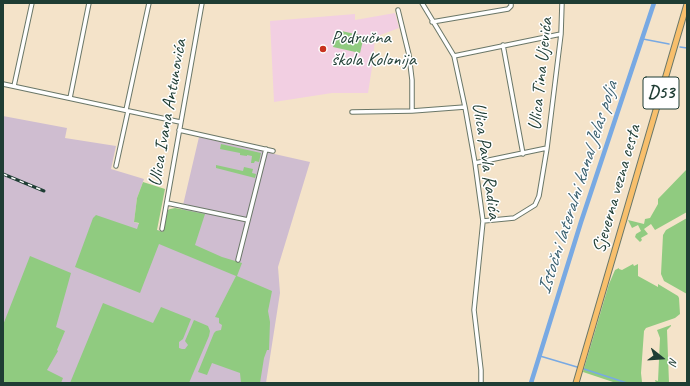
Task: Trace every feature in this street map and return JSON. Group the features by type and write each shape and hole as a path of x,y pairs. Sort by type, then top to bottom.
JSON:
{"main road":[{"name":"Sjeverna vezna cesta","path":"576,383 687,4"}],"street":[{"path":"14,86 32,3"},
{"path":"70,98 90,3"},
{"path":"116,166 149,3"},
{"name":"Ulica Ivana Antunovića","path":"162,228 202,3"},
{"name":"Ulica Pavla Radića","path":"422,3 432,22 454,56 475,163 483,221 474,310 481,370 481,383"},
{"path":"432,22 508,9 511,3"},
{"name":"Ulica Tina Ujevića","path":"483,221 514,218 535,205 539,196 547,148 561,34 562,3"},
{"path":"398,10 409,55 412,80 412,111"},
{"path":"454,56 561,34"},
{"path":"503,45 523,154"},
{"path":"3,84 180,122"},
{"path":"352,112 412,111 465,107"},
{"path":"179,130 273,151"},
{"name":"Ulica Tina Ujevića","path":"475,163 547,148"},
{"path":"238,260 266,150"},
{"path":"167,203 248,220"}],"shaded area":[{"name":"Područna škola Kolonija","path":"395,13 399,28 375,37 368,93 332,93 274,102 270,21 355,14 355,20"},
{"path":"3,116 67,128 65,138 116,146 111,169 144,179 137,198 134,222 176,235 199,137 310,162 278,267 280,293 266,383 3,383"}],"green space":[{"path":"337,30 364,36 360,53 333,47"},
{"path":"221,144 261,153 259,162 255,161 254,163 251,163 252,156 240,155 240,153 220,149"},
{"path":"216,165 243,171 244,167 253,169 252,173 256,174 255,178 216,168"},
{"path":"687,169 687,212 655,230 651,224 644,229 648,234 641,238 642,240 640,242 635,237 636,234 641,231 638,225 632,228 628,220 644,224 645,219 650,218 658,204 658,199"},
{"path":"143,182 165,189 157,230 163,232 168,210 170,209 175,208 205,214 195,245 222,257 242,263 237,276 272,291 268,311 270,322 269,350 267,350 264,358 260,383 241,383 240,373 212,363 207,375 198,372 214,333 221,330 222,325 219,323 219,318 215,317 236,276 159,244 140,293 75,267 93,218 96,215 137,229 139,223 134,222 137,198"},
{"path":"687,218 687,294 664,281 661,274 663,235 666,230"},
{"path":"30,256 71,273 56,327 65,331 57,350 58,351 47,370 63,378 61,383 3,383 3,325"},
{"path":"633,264 634,266 638,264 638,276 658,287 658,284 678,296 680,314 675,318 646,328 644,331 641,373 643,383 616,383 583,372 609,284 615,270 619,268 622,270"},
{"path":"103,303 153,323 161,307 191,319 183,339 179,342 179,348 182,349 185,349 188,345 185,341 194,320 208,326 210,331 209,336 189,383 70,383"},
{"path":"671,325 667,330 669,383 656,383 655,380 658,381 660,338 657,330"}],"waterway":[{"name":"Istočni lateralni kanal Jelas polja","path":"531,383 581,222 654,3"},
{"path":"643,39 669,44"},
{"path":"680,47 687,48"},
{"path":"540,356 577,367"},
{"path":"584,369 627,383"}],"railway":[{"path":"3,174 44,191"}],"place":[{"name":"Područna škola Kolonija","path":"323,49"}]}
